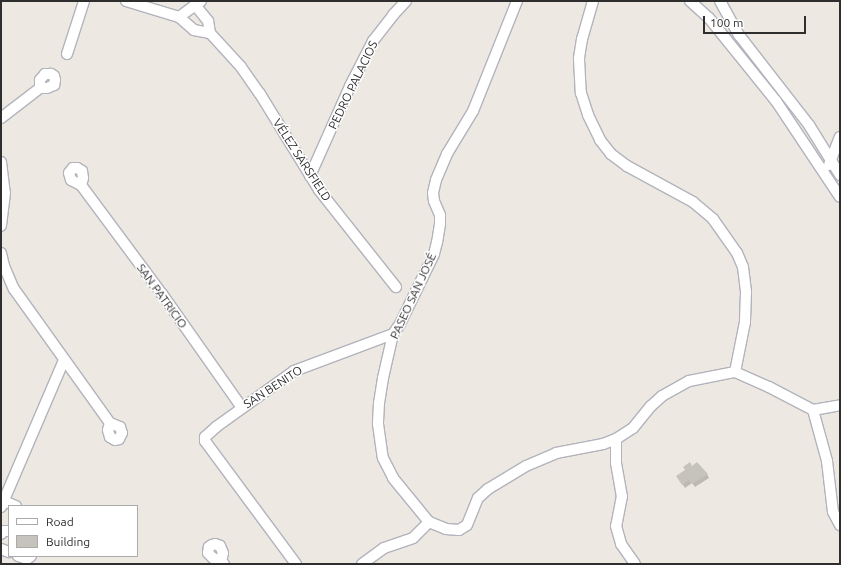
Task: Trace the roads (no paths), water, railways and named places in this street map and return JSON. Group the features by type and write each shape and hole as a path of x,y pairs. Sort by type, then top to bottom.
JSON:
{"street":[{"path":"67,54 84,1"},
{"path":"126,1 179,17 194,30 210,33"},
{"name":"PEDRO PALACIOS","path":"310,176 350,86 373,41 406,1"},
{"name":"PASEO SAN JOSÉ","path":"429,522 393,478 381,452 379,403 394,334 404,317 434,254 440,224 440,215 434,201 433,193 436,180 447,154 473,111 517,1"},
{"path":"593,1 582,39 579,59 581,93 588,115 600,140 611,154 627,166 693,202 713,219 736,253 743,267 746,292 745,322 735,372"},
{"path":"690,1 709,18 729,41 776,101 839,194"},
{"path":"720,1 738,34 809,125 840,175"},
{"path":"179,17 198,3"},
{"name":"VÉLEZ SARSFIELD","path":"198,3 208,21 210,33 241,67 310,176 337,214 396,287"},
{"path":"1,118 40,88"},
{"path":"824,172 831,161 840,137"},
{"path":"1,162 5,193 1,226"},
{"name":"SAN PATRICIO","path":"81,185 162,294 242,408"},
{"path":"1,253 5,274 64,360 110,423"},
{"name":"SAN BENITO","path":"296,564 205,441 205,438 216,427 300,368 394,334"},
{"path":"4,505 64,360"},
{"path":"362,564 384,548 413,538 429,522 452,530 463,528 467,525 478,498 488,489 510,475 556,453 603,444 616,439 633,428 651,406 662,396 677,386 698,379 735,372 769,387 813,410 840,405"},
{"path":"813,410 827,461 833,512 840,526"},
{"path":"616,439 616,463 622,496 616,526 621,544 635,564"},
{"path":"21,557 27,559 30,557"}]}
